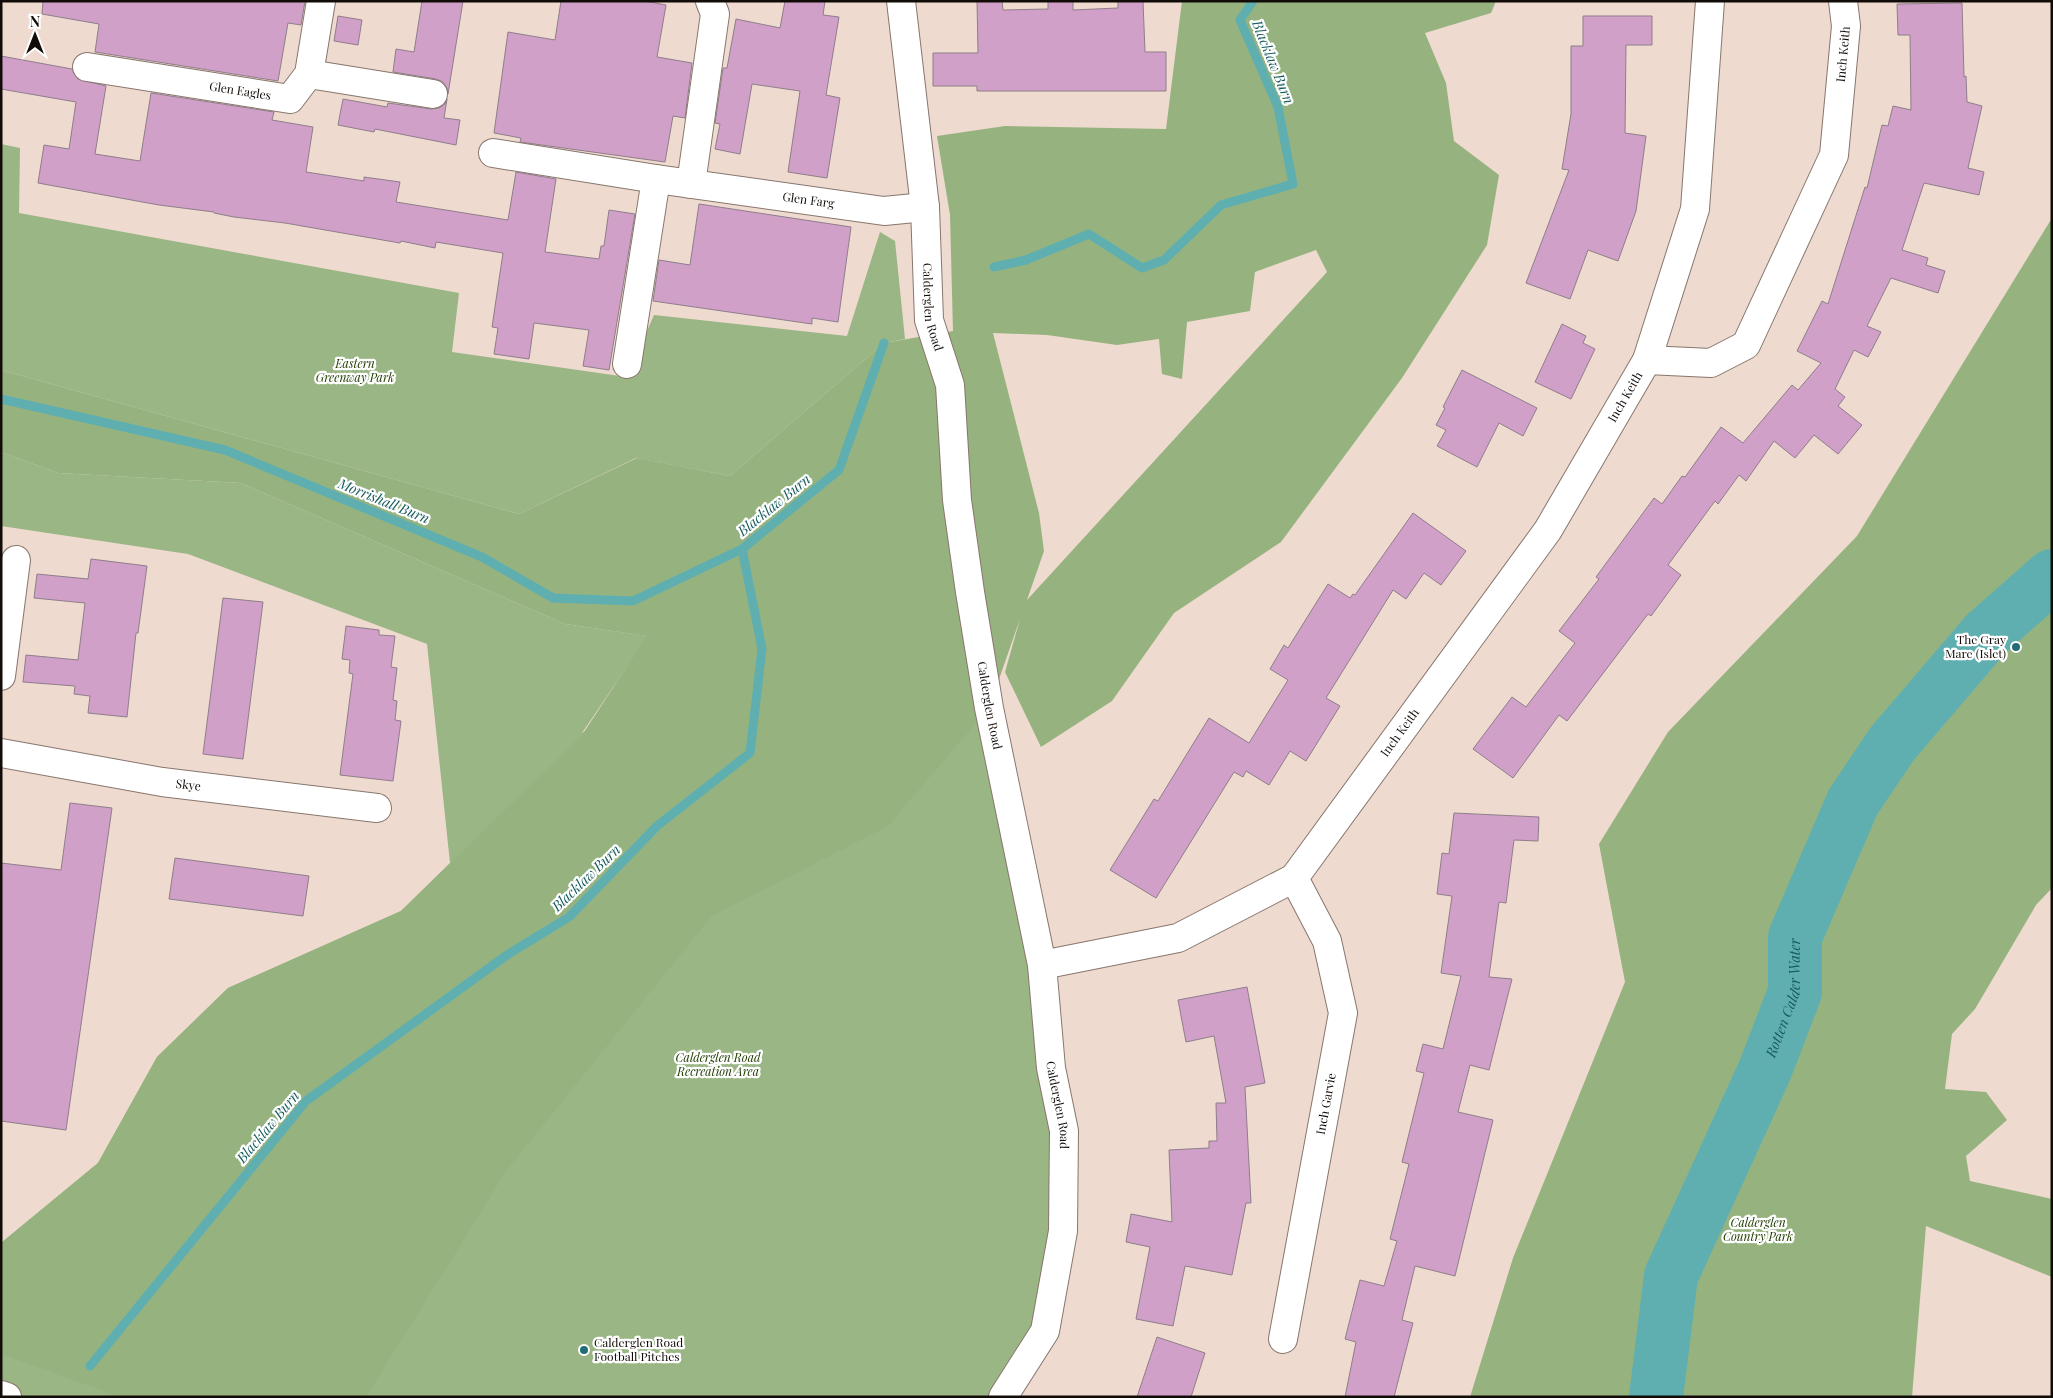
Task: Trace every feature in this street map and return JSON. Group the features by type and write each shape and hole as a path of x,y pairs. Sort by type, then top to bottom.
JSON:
{"street":[{"name":"Glen Eagles","path":"87,66 290,99 309,74 321,1"},
{"path":"691,184 714,14 710,1"},
{"name":"Calderglen Road","path":"901,1 925,207 929,320 950,384 957,500 970,592 990,708 1042,965 1051,1068 1064,1131 1063,1232 1045,1332 1003,1397"},
{"name":"Inch Keith","path":"1042,965 1178,938 1294,878 1548,530 1647,360 1695,209 1710,1"},
{"name":"Inch Keith","path":"1647,360 1710,363 1746,345 1834,155 1846,26 1843,1"},
{"path":"309,74 433,94"},
{"name":"Glen Farg","path":"493,153 656,180 884,211 925,207"},
{"path":"627,364 656,180"},
{"path":"1,676 16,560"},
{"name":"Skye","path":"1,752 162,782 377,808"},
{"name":"Inch Garvie","path":"1283,1339 1343,1012 1327,941 1294,878"},
{"path":"1,1395 7,1397"}],"green space":[{"path":"1182,1 1496,1 1491,13 1425,33 1446,83 1454,141 1499,175 1487,245 1402,378 1281,542 1174,613 1112,701 1041,747 1005,672 1020,619 989,708 887,827 712,916 507,1170 366,1397 120,1397 1,1354 1,1243 98,1163 157,1057 228,988 401,911 582,735 647,636 565,624 241,483 58,473 1,452 1,370 519,514 637,458 730,476 884,343 953,331 950,215 937,136 1005,126 1166,129","holes":["1316,250 1327,272 1027,600 1044,551 1039,513 993,333 1047,335 1117,345 1159,339 1162,374 1182,379 1187,322 1250,311 1255,272"]},
{"name":"Eastern Greenway Park","path":"1,144 20,148 19,213 459,293 452,352 627,377 654,315 847,336 880,232 895,241 905,339 884,343 730,476 636,458 519,514 1,370"},
{"name":"Calderglen Country Park","path":"2052,218 2052,888 2036,905 1975,1009 1952,1034 1945,1089 1986,1092 2007,1120 1966,1156 1970,1181 2052,1199 2052,1277 1926,1226 1912,1397 1470,1397 1513,1258 1625,982 1599,844 1668,732 1857,536"},
{"name":"Calderglen Road Recreation Area","path":"1,452 58,473 241,483 565,624 648,636 582,733 957,500 1064,1131 1045,1331 1003,1397 7,1397 1,1395 1,1243 98,1163 157,1057 228,988 401,911 450,863 427,644 188,554 1,526"}],"building":[{"path":"43,1 305,1 301,25 288,23 278,81 95,52 99,24 42,14"},
{"path":"422,1 463,1 448,94 443,82 436,79 393,72 396,49 414,52"},
{"path":"561,1 645,1 666,5 657,57 692,63 685,118 673,116 665,162 520,142 521,138 494,133 508,32 555,40"},
{"path":"785,1 825,1 823,15 839,17 826,95 840,98 827,178 788,172 800,91 752,84 740,154 715,149 720,124 715,123 723,68 727,68 736,19 780,28"},
{"path":"977,1 1002,1 1003,10 1048,9 1048,1 1073,1 1073,10 1118,8 1118,1 1143,1 1145,52 1166,52 1166,91 977,91 977,86 933,86 933,53 978,53"},
{"path":"1962,3 1964,77 1966,76 1967,102 1982,106 1968,168 1984,172 1979,195 1924,183 1902,250 1928,258 1926,265 1945,271 1938,293 1891,278 1867,326 1881,332 1868,357 1854,350 1835,389 1845,397 1838,406 1862,425 1838,454 1814,435 1795,458 1774,441 1746,481 1739,475 1718,504 1715,501 1668,565 1681,575 1651,616 1648,614 1567,721 1559,715 1513,778 1473,749 1512,697 1526,707 1575,643 1559,631 1599,579 1596,577 1654,498 1662,504 1682,476 1685,477 1721,427 1743,443 1792,385 1798,390 1821,363 1797,351 1822,301 1828,304 1865,187 1867,188 1882,125 1888,126 1893,106 1911,110 1910,35 1898,35 1897,4"},
{"path":"338,16 362,20 358,45 334,41"},
{"path":"1583,16 1652,16 1652,45 1626,45 1625,133 1646,136 1636,211 1618,261 1588,250 1570,299 1526,283 1569,170 1562,169 1571,114 1571,46 1583,46"},
{"path":"1,56 72,69 78,79 106,86 95,154 140,161 151,93 274,112 272,120 313,127 306,172 364,181 364,177 400,182 396,202 508,220 516,172 556,179 545,252 599,259 601,246 604,246 609,210 635,214 609,370 583,366 589,330 534,323 529,359 494,354 498,328 492,327 503,253 436,242 435,248 401,241 400,243 285,223 159,205 38,183 44,145 69,149 76,102 1,89"},
{"path":"343,99 387,107 388,103 431,109 439,108 445,104 447,99 444,118 460,120 456,145 375,129 374,132 338,125"},
{"path":"699,204 851,227 838,322 812,318 812,324 653,301 659,260 690,265"},
{"path":"1562,324 1586,336 1583,343 1595,349 1571,399 1535,382"},
{"path":"1462,370 1537,408 1523,436 1499,423 1477,467 1437,446 1446,430 1436,425"},
{"path":"1413,513 1466,551 1441,585 1424,573 1406,599 1393,590 1326,698 1340,706 1306,761 1290,751 1269,785 1246,771 1243,777 1234,772 1156,898 1110,870 1154,799 1158,801 1209,718 1249,743 1288,680 1270,669 1284,645 1288,648 1328,584 1350,598 1353,594 1355,595"},
{"path":"91,559 147,566 138,633 136,633 127,717 88,713 90,696 74,694 75,686 23,682 26,655 78,660 85,603 34,598 37,574 88,579"},
{"path":"223,598 263,602 243,759 203,754"},
{"path":"346,626 379,630 379,635 395,636 391,667 397,668 393,700 397,701 395,720 401,721 393,781 340,775 353,674 349,673 350,660 342,659"},
{"path":"70,803 112,808 66,1130 1,1121 1,863 61,870"},
{"path":"1454,813 1539,817 1538,841 1514,840 1506,903 1499,902 1489,977 1512,979 1489,1070 1470,1065 1458,1112 1493,1120 1455,1276 1415,1266 1402,1320 1413,1323 1394,1397 1345,1397 1356,1342 1345,1339 1360,1280 1384,1286 1397,1241 1390,1239 1409,1164 1402,1162 1424,1073 1416,1071 1423,1044 1443,1049 1461,976 1441,973 1452,896 1437,894 1442,853 1449,854"},
{"path":"175,858 309,876 303,916 169,899"},
{"path":"1247,987 1265,1083 1245,1087 1251,1203 1246,1203 1232,1275 1185,1266 1173,1326 1136,1319 1150,1247 1126,1242 1131,1214 1172,1222 1169,1150 1209,1148 1209,1141 1217,1141 1216,1103 1226,1103 1214,1036 1186,1042 1178,1000"},
{"path":"1157,1337 1205,1353 1191,1397 1137,1397"}],"waterway":[{"name":"Blacklaw Burn","path":"994,267 1026,260 1089,234 1142,268 1164,260 1221,205 1293,184 1278,107 1240,20 1253,1"},
{"name":"Blacklaw Burn","path":"90,1366 306,1101 507,955 569,917 657,826 750,753 762,649 742,549 839,470 884,343"},
{"name":"Morrishall Burn","path":"1,399 225,450 482,557 553,598 633,601 742,549"},
{"name":"Rotten Calder Water","path":"1656,1397 1671,1276 1765,1070 1795,992 1795,937 1853,802 1892,744 1986,634 2052,576"}],"place":[{"name":"The Gray Mare (Islet)","path":"2016,647"},
{"name":"Calderglen Road Football Pitches","path":"584,1350"}]}
